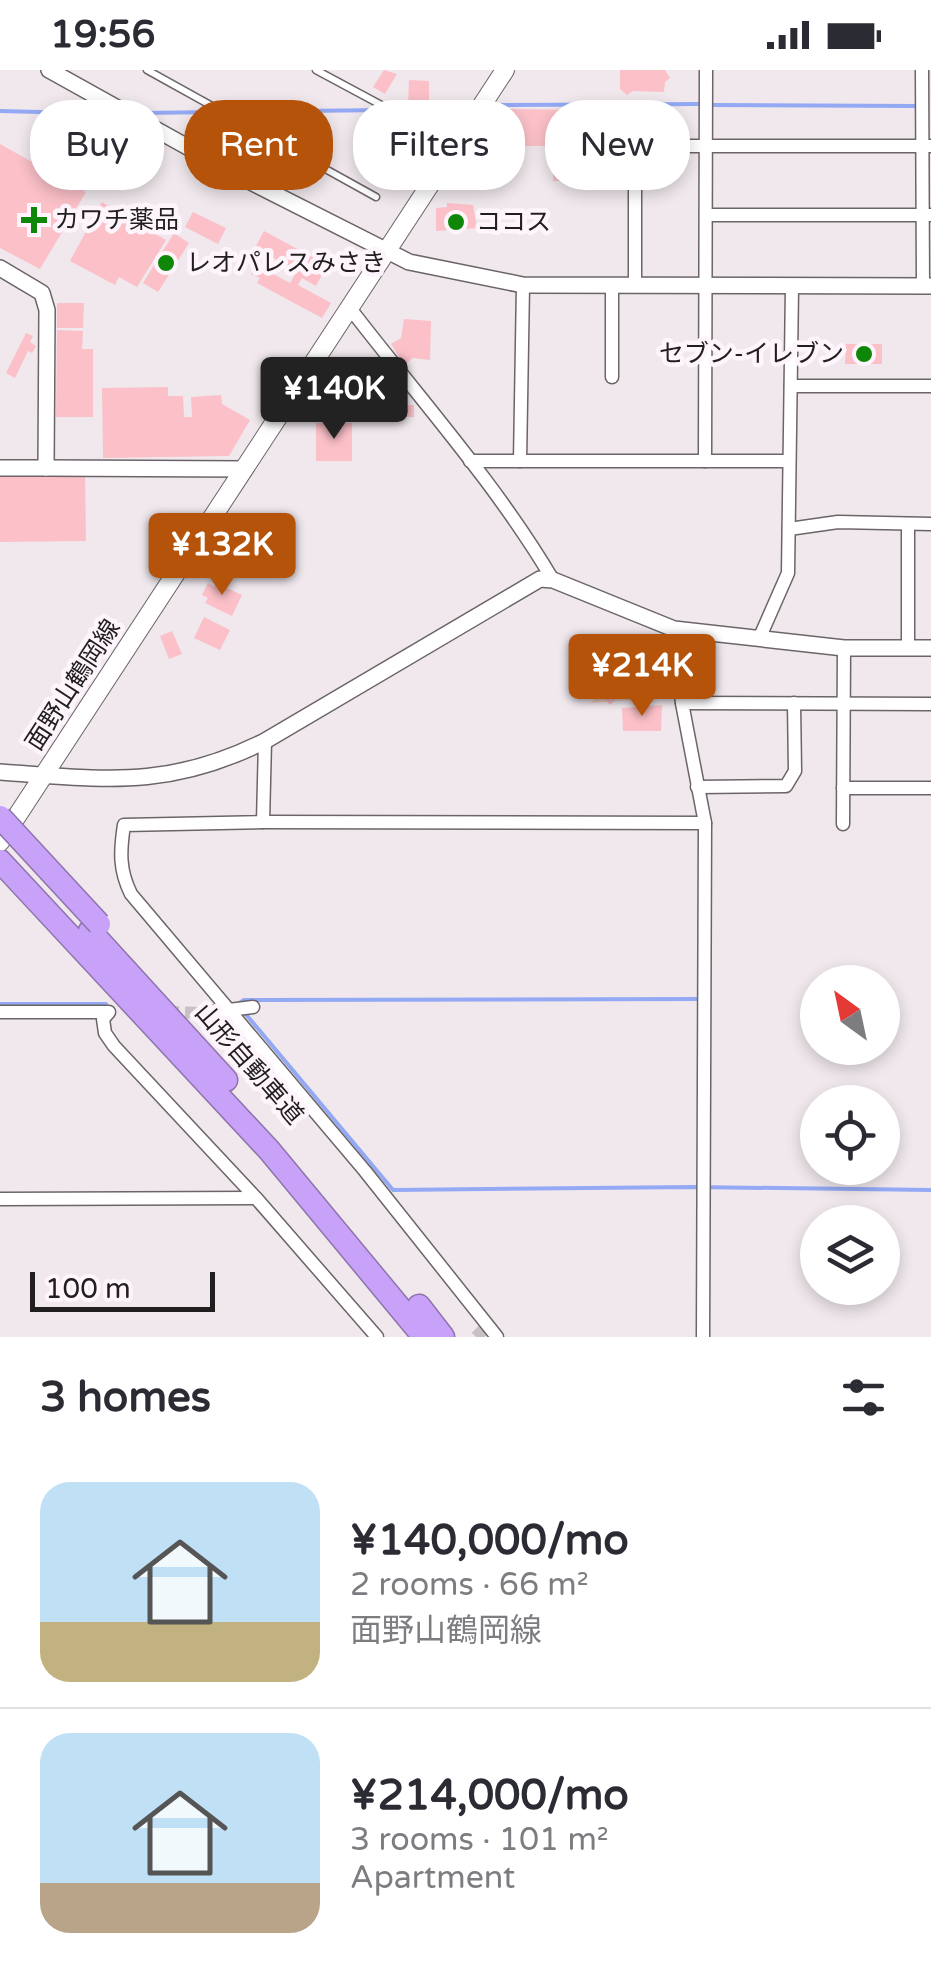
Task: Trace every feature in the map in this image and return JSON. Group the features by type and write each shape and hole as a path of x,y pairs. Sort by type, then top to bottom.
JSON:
{"highway":[{"path":"0,817 89,933"},
{"name":"山形自動車道","path":"0,841 154,998 443,1337"},
{"path":"0,864 89,933"},
{"name":"山形自動車道","path":"89,933 424,1337"}],"main road":[{"name":"面野山鶴岡線","path":"486,100 505,70"},
{"name":"面野山鶴岡線","path":"0,841 427,190"}],"street":[{"path":"49,70 184,144"},
{"path":"705,461 706,70"},
{"path":"268,190 408,262 523,285 927,286 922,70"},
{"path":"635,286 634,146 926,146"},
{"path":"706,215 926,215"},
{"path":"0,268 34,286 46,301 46,468"},
{"path":"520,461 523,285"},
{"path":"612,286 612,377"},
{"path":"758,639 788,573 792,286"},
{"path":"348,307 470,461 529,540 553,580"},
{"path":"791,386 931,386"},
{"path":"470,461 789,460"},
{"path":"0,468 245,468"},
{"path":"789,529 838,522 931,524"},
{"path":"908,524 908,648"},
{"path":"0,772 127,780 165,777 228,758 265,741 534,581 553,580 674,628 844,648 931,648"},
{"path":"674,628 682,703 705,823 704,1337"},
{"path":"843,824 844,648"},
{"path":"682,703 931,704"},
{"path":"698,787 786,786 795,771 794,703"},
{"path":"263,822 265,741"},
{"path":"843,788 931,788"},
{"path":"497,1337 365,1171 131,894 120,860 124,826 263,822 705,823"},
{"path":"205,1013 253,1006"},
{"path":"0,1012 109,1012 104,1019 106,1033 114,1046 256,1198 378,1337"},
{"path":"0,1199 256,1198"}],"lane":[{"path":"147,70 200,100"},
{"path":"316,70 371,100"},
{"path":"333,173 376,196"}],"shaded area":[{"path":"660,639 672,697 590,703"}],"building":[{"path":"384,70 397,74 385,94 373,87"},
{"path":"620,70 665,70 670,78 665,82 664,92 633,91 627,95 620,89"},
{"path":"409,80 429,81 429,100 408,100"},
{"path":"525,109 545,110 545,146 525,146"},
{"name":"カワチ薬品","path":"0,144 30,161 30,190 86,192 40,269 0,248"},
{"path":"102,202 166,240 137,287 119,277 115,285 70,261"},
{"name":"ココス","path":"447,203 473,205 477,228 436,231 436,208 447,207"},
{"path":"193,212 226,228 218,244 185,227"},
{"path":"264,231 327,265 316,286 302,278 298,285 331,303 322,318 257,283 260,278 251,274 256,265 290,283 297,271 255,248"},
{"name":"レオパレスみさき","path":"174,233 189,243 158,292 143,283"},
{"path":"57,303 84,303 83,328 57,328"},
{"path":"404,319 431,321 430,360 413,358 404,365 391,344 401,338"},
{"path":"57,330 83,331 82,349 93,349 93,417 56,417"},
{"path":"26,333 33,336 30,342 36,346 32,353 28,351 15,378 6,373"},
{"name":"セブン-イレブン","path":"846,344 882,344 882,364 845,364"},
{"path":"340,367 374,369 373,395 330,393 330,376"},
{"path":"168,387 168,396 183,396 184,417 192,417 191,397 221,395 222,404 250,420 229,456 103,458 102,388"},
{"path":"376,405 414,405 414,417 376,417"},
{"path":"316,423 352,423 352,461 316,461"},
{"path":"85,476 86,541 0,542 0,477"},
{"path":"236,530 245,540 253,540 253,545 268,545 268,558 252,558 252,553 227,550 224,537"},
{"path":"208,583 242,595 232,616 205,603 208,598 202,595"},
{"path":"204,617 230,630 220,650 194,638"},
{"path":"172,631 182,654 169,659 160,636"},
{"path":"617,682 625,691 610,705 601,695"},
{"path":"662,705 661,731 623,731 622,708"}],"waterway":[{"path":"525,105 701,104"},
{"path":"711,105 916,106"},
{"path":"164,113 353,110"},
{"path":"0,111 30,112"},
{"path":"238,1004 244,1000 697,999"},
{"path":"0,1004 106,1004"},
{"path":"244,1012 393,1190 931,1190"}],"tunnel":[{"path":"167,1012 205,1013"},
{"path":"476,1337 488,1325"}],"place":[{"name":"カワチ薬品","path":"34,220"},
{"name":"ココス","path":"456,222"},
{"name":"レオパレスみさき","path":"166,263"},
{"name":"セブン-イレブン","path":"864,354"}]}
